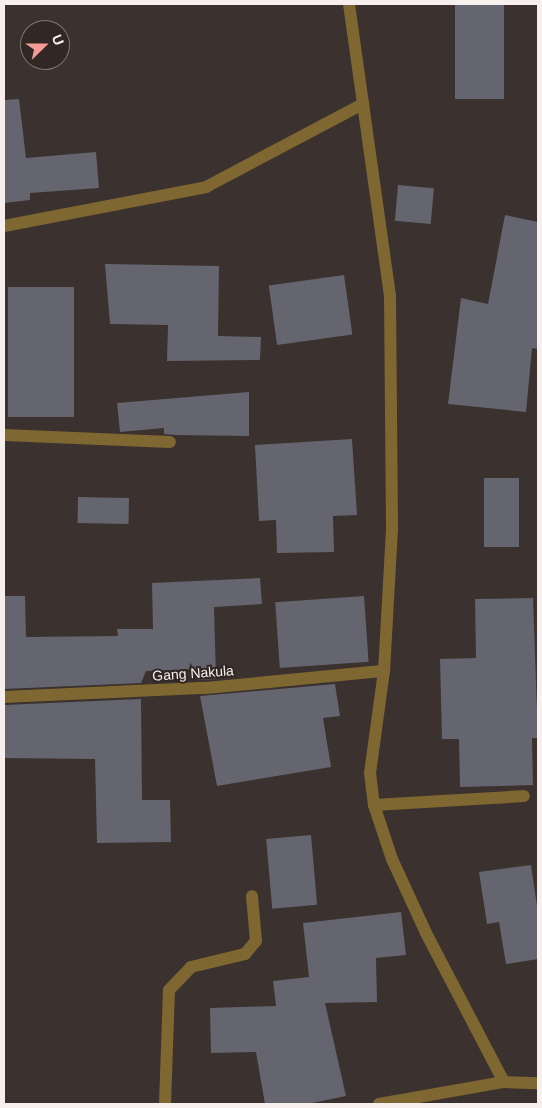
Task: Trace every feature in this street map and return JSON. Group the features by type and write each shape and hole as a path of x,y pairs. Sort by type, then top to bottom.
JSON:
{"street":[{"path":"348,4 390,297 392,529 384,671 370,773 374,805 392,859 422,925 504,1082"},
{"path":"4,226 206,187 363,104"},
{"path":"4,435 170,442"},
{"name":"Gang Nakula","path":"4,698 206,688 384,671"},
{"path":"374,805 524,796"},
{"path":"166,1104 169,990 191,966 245,954 256,941 252,896"},
{"path":"379,1104 504,1082 538,1083"}],"building":[{"path":"455,4 504,4 504,99 455,99"},
{"path":"19,99 26,158 96,152 99,188 30,193 30,200 4,203 4,100"},
{"path":"398,185 434,188 431,224 395,221"},
{"path":"505,215 538,222 538,349 532,348 526,412 448,404 461,298 488,304"},
{"path":"105,264 219,266 218,336 261,337 260,360 167,361 168,325 110,324"},
{"path":"344,275 352,334 277,345 269,286"},
{"path":"8,287 74,287 74,417 8,417"},
{"path":"249,392 249,436 164,434 164,428 120,432 117,403"},
{"path":"352,439 357,515 333,516 334,552 277,553 276,520 259,521 255,445"},
{"path":"484,478 519,478 519,547 484,547"},
{"path":"78,497 129,498 129,524 78,523"},
{"path":"260,578 262,604 214,607 216,679 197,680 196,669 146,671 141,683 4,689 4,596 25,596 26,637 118,636 117,629 153,629 152,583"},
{"path":"364,596 369,662 280,668 275,602"},
{"path":"533,598 538,738 532,738 533,785 460,787 459,739 442,739 440,659 476,658 475,599"},
{"path":"335,684 340,716 323,718 331,767 217,786 200,696"},
{"path":"141,699 142,800 170,800 171,842 97,843 95,759 4,758 4,705"},
{"path":"311,835 317,905 272,909 266,839"},
{"path":"531,865 538,913 538,959 506,964 499,922 487,924 479,872"},
{"path":"401,912 406,955 376,958 377,1002 325,1003 346,1096 307,1104 265,1104 256,1052 211,1053 210,1008 276,1006 273,981 309,977 303,923"}]}
